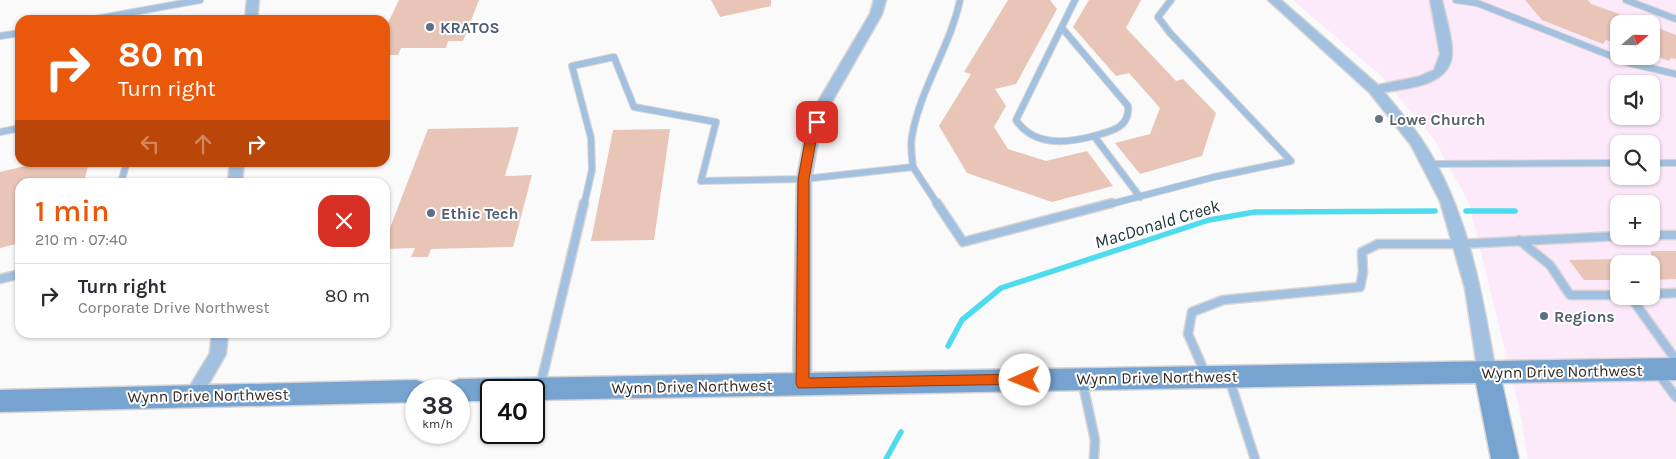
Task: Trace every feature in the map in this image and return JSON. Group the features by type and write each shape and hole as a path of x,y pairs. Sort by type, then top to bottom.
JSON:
{"street":[{"path":"252,15 253,0"},
{"path":"802,384 804,179 811,141 823,105 876,14 880,0"},
{"path":"1274,0 1375,90 1418,143 1447,201 1473,288 1487,373 1505,459"},
{"path":"1375,90 1421,81 1439,72 1446,54 1436,0"},
{"path":"193,396 218,354 219,338"},
{"name":"Wynn Drive Northwest","path":"545,389 1082,378 1487,373 1669,366"},
{"name":"Wynn Drive Northwest","path":"0,401 405,391"}],"lane":[{"path":"118,15 200,0"},
{"path":"960,0 955,23 916,118 911,138 913,167 963,242 1214,177 1291,161 1170,33 1158,17 1171,0"},
{"path":"1062,28 1128,106 1130,113 1119,129 1067,142 1049,140 1028,133 1020,127 1016,120 1075,0"},
{"path":"1456,0 1479,2 1629,63 1676,74"},
{"path":"1626,0 1676,19"},
{"path":"0,36 15,34"},
{"path":"542,379 592,170 591,138 572,66 614,57 634,107 716,122 701,180 804,179 913,167"},
{"path":"0,132 15,129"},
{"path":"1094,136 1140,197"},
{"path":"1428,164 1610,163"},
{"path":"1660,163 1676,163"},
{"path":"1660,236 1676,235"},
{"path":"1255,459 1218,376 1188,334 1192,312 1223,300 1360,287 1364,272 1362,252 1378,244 1460,244 1610,236"},
{"path":"1519,240 1550,265 1570,295 1610,295"},
{"path":"0,279 15,275"},
{"path":"1660,294 1676,293"},
{"path":"1635,305 1669,366 1676,397"},
{"path":"1082,378 1095,440 1094,459"}],"shaded area":[{"path":"1293,0 1676,0 1676,459 1528,459 1519,408 1469,203 1434,139 1380,75"}],"building":[{"name":"KRATOS","path":"399,0 479,0 463,41 448,41 446,48 401,48 398,55 390,55 390,19"},
{"path":"711,0 771,0 771,6 720,17"},
{"path":"1008,0 1050,0 1057,9 1016,84 995,89 1006,106 994,127 1008,149 1046,161 1087,151 1113,186 1052,202 967,173 939,126 971,74 964,72"},
{"path":"1089,0 1141,0 1126,28 1176,81 1183,79 1216,113 1202,156 1140,174 1115,143 1150,134 1160,108 1129,73 1116,76 1073,27"},
{"path":"1525,0 1588,0 1591,4 1619,14 1610,15 1610,42 1606,40 1603,44 1542,20"},
{"path":"1660,29 1676,35 1676,59 1671,58 1669,61 1660,58"},
{"path":"519,127 505,176 532,175 513,247 431,249 428,257 411,257 415,248 390,249 390,228 428,129"},
{"path":"670,129 654,240 591,241 613,130"},
{"path":"21,167 88,167 85,178 15,178 15,244 0,248 0,172"},
{"path":"1651,251 1676,251 1676,279 1660,280 1660,255 1651,255"},
{"path":"1610,259 1610,280 1584,280 1569,260"}],"waterway":[{"name":"MacDonald Creek","path":"948,346 962,320 1001,288 1209,220 1255,212 1435,211"},
{"name":"MacDonald Creek","path":"1466,211 1515,211"},
{"name":"MacDonald Creek","path":"886,459 901,432"}],"place":[{"name":"KRATOS","path":"430,27"},
{"name":"Lowe Church","path":"1379,119"},
{"name":"Ethic Tech","path":"431,213"},
{"name":"Regions","path":"1544,316"}],"route":[{"path":"817,122 806,160 804,179 802,384 1025,380"}]}
